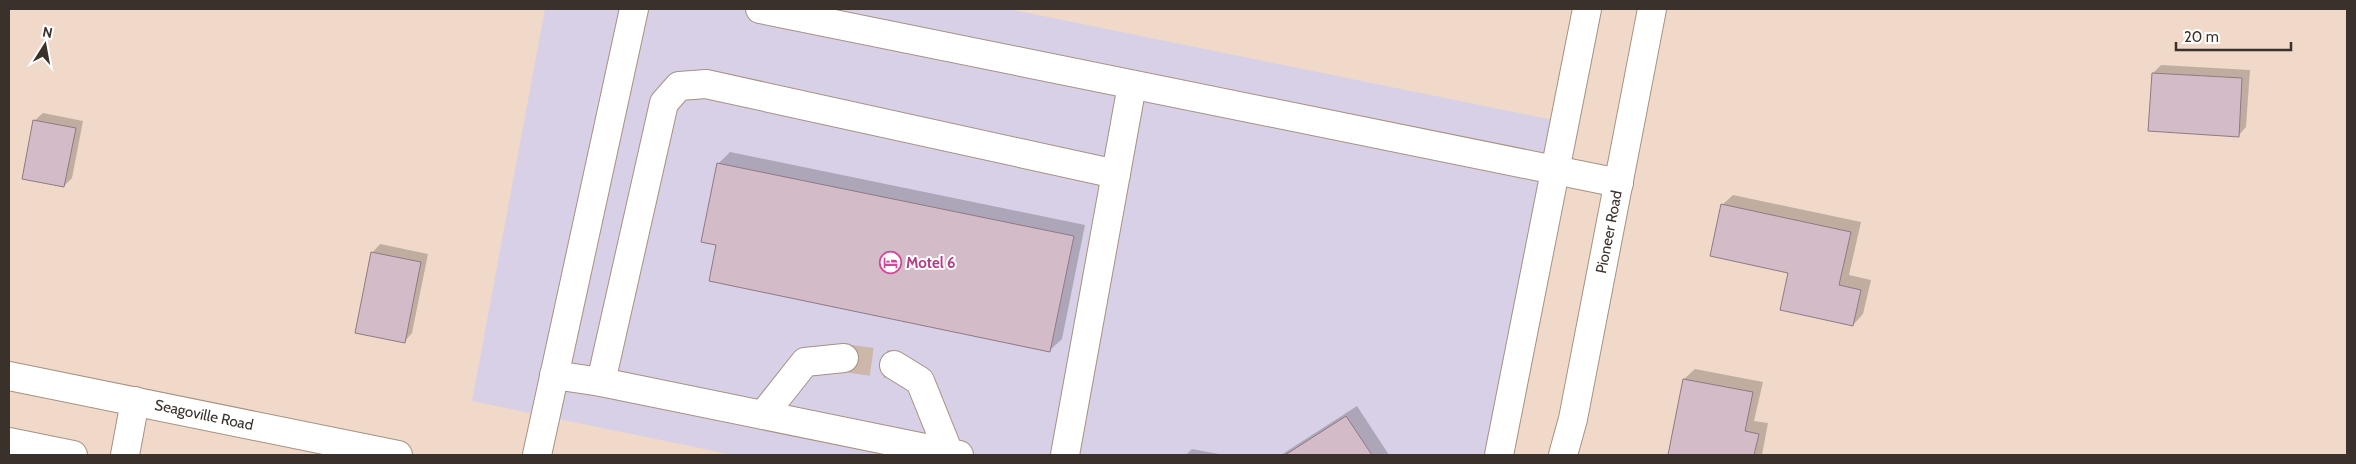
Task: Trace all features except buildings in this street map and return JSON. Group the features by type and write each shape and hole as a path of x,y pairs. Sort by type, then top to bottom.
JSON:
{"main road":[{"path":"537,455 634,9"},
{"path":"760,9 1555,171 1619,182"},
{"path":"1499,455 1587,9"},
{"name":"Pioneer Road","path":"1563,455 1572,420 1652,9"},
{"path":"601,382 664,103 679,86 706,84 1116,174"},
{"path":"1064,455 1132,85"},
{"path":"763,415 805,362 844,358"},
{"path":"894,365 920,382 954,454"},
{"path":"554,375 601,382 954,454"},
{"name":"Seagoville Road","path":"9,376 398,455"},
{"path":"124,455 135,402"},
{"path":"9,442 74,455"}],"shaded area":[{"path":"545,9 1009,9 1553,120 1488,455 733,455 472,401"}],"tunnel":[{"path":"844,358 894,365"}],"place":[{"name":"Motel 6","path":"890,263"}]}
